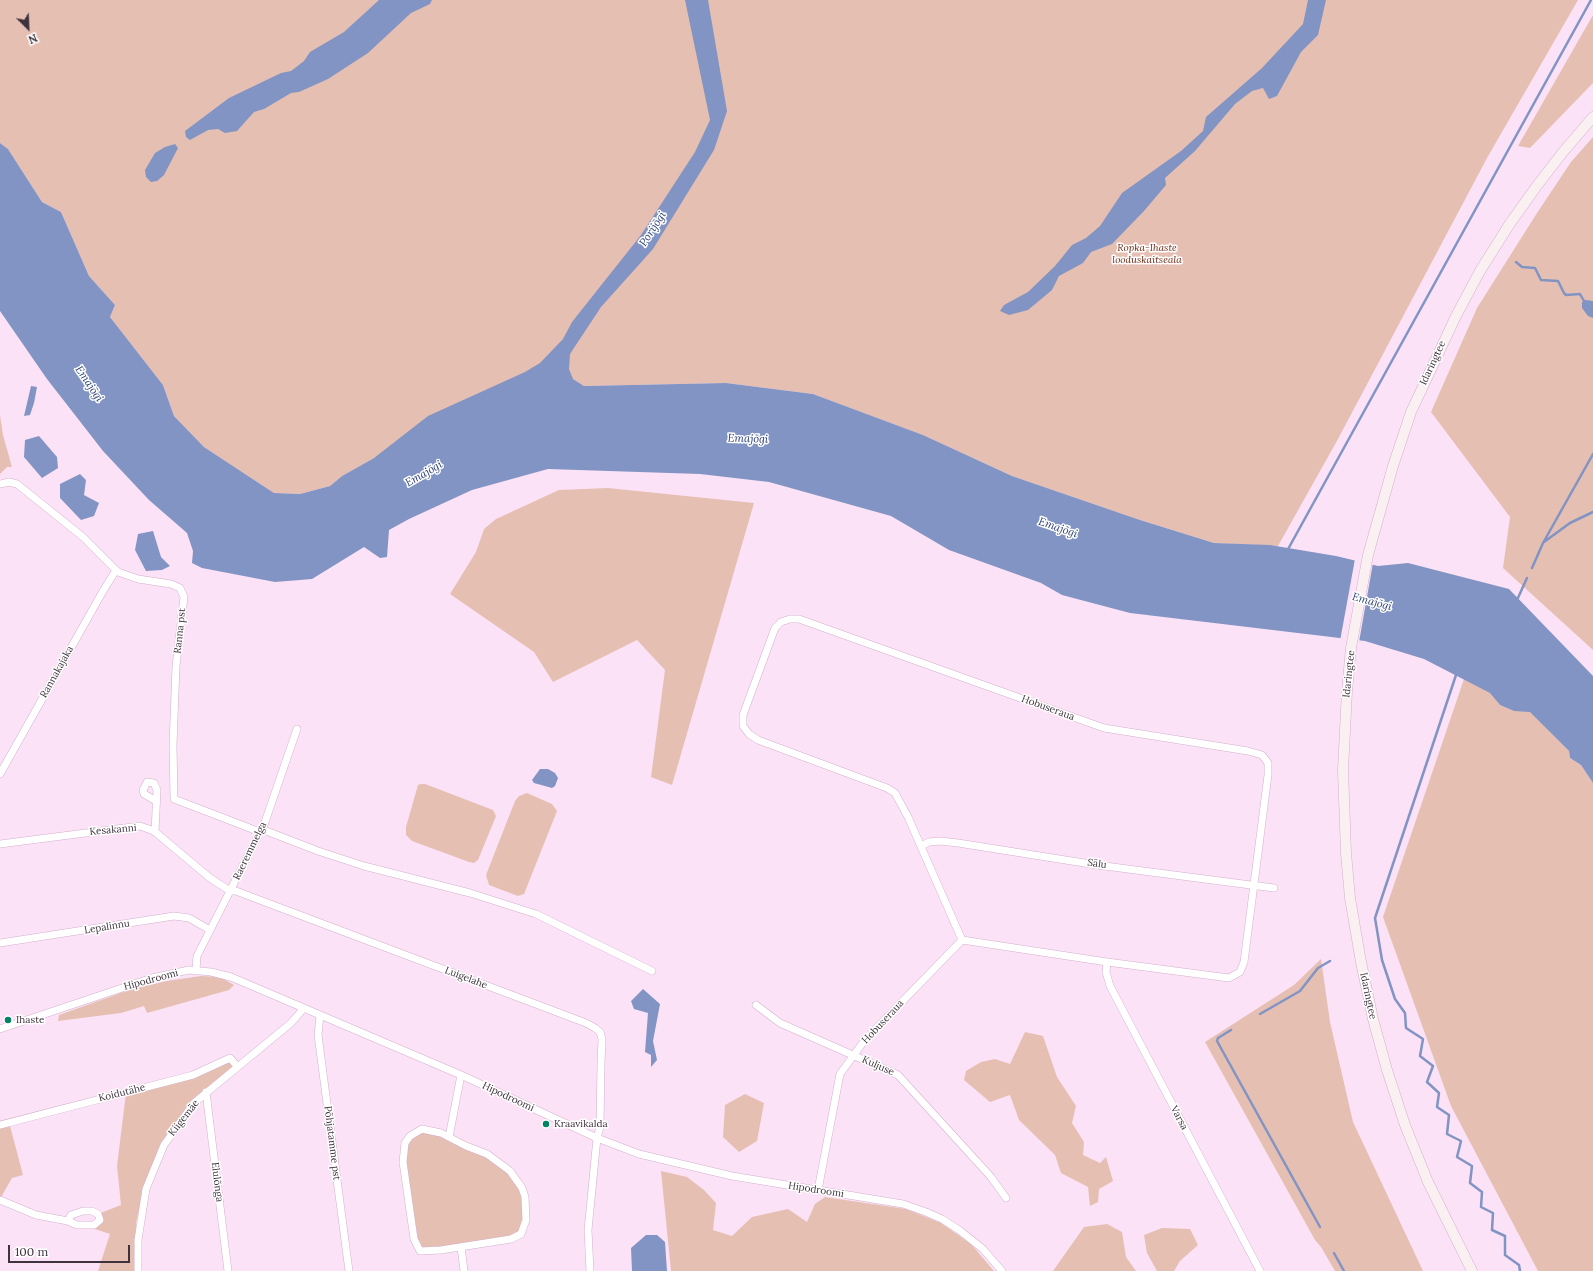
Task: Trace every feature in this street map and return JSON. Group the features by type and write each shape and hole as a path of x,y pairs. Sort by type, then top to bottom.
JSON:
{"main road":[{"name":"Idaringtee","path":"1472,1271 1428,1182 1405,1126 1387,1070 1362,969 1350,898 1344,813 1343,770 1351,648 1360,596 1378,516 1411,412 1453,322 1480,271 1509,225 1536,187 1593,117"}],"street":[{"name":"Ranna pst","path":"0,484 9,482 18,484 83,537 116,570 138,579 171,584 180,588 184,597 176,666 173,745 174,799 261,830"},
{"name":"Rannakajaka","path":"0,774 116,570"},
{"name":"Hobuseraua","path":"790,618 799,619 1104,728 1248,751 1262,755 1268,763 1268,775 1244,962 1240,972 1236,976 1229,978 1107,962 962,940 921,846 898,798 887,788 758,740 746,731 742,722 743,716 775,628 781,622 790,618"},
{"name":"Raeremmelga","path":"196,971 197,956 261,830 297,729"},
{"path":"155,832 156,801"},
{"name":"Kesakanni","path":"0,844 140,826 155,832 210,878 230,891"},
{"path":"261,830 364,866 470,893 536,914 652,971"},
{"name":"Sälu","path":"921,846 929,842 940,841 958,843 1274,888"},
{"name":"Luigelahe","path":"230,891 236,891 586,1023 595,1028 600,1032 602,1039 600,1127 597,1138"},
{"name":"Lepalinnu","path":"0,943 174,916 189,918 210,930"},
{"name":"Hobuseraua","path":"818,1190 840,1074 864,1041 962,940"},
{"name":"Varsa","path":"1107,962 1106,972 1110,986 1260,1271"},
{"name":"Hipodroomi","path":"0,1029 152,978 196,971 231,977 461,1075 597,1138 639,1154 695,1169 903,1204 942,1218 982,1249 1002,1271"},
{"name":"Kuljuse","path":"756,1005 780,1023 898,1075 990,1177 1006,1198"},
{"name":"Kiigemäe","path":"138,1271 138,1240 146,1190 164,1145 194,1103 237,1066 292,1023 304,1008"},
{"name":"Põhjatamme pst","path":"320,1015 318,1035 349,1271"},
{"name":"Hipodroomi","path":"0,1034 7,1030 8,1026"},
{"name":"Koidutähe","path":"0,1125 193,1075 230,1058 237,1066"},
{"path":"449,1137 461,1075"},
{"name":"Elulõnga","path":"206,1092 228,1271"},
{"path":"422,1129 449,1137 466,1146 487,1154 510,1171 522,1188 526,1204 525,1225 517,1237 511,1240 461,1247 420,1251 414,1239 403,1162 405,1143 417,1131 422,1129"},
{"path":"590,1271 588,1230 597,1138"},
{"path":"0,1200 36,1215 68,1221"},
{"path":"461,1247 464,1271"}],"green space":[{"name":"Ropka-Ihaste looduskaitseala","path":"0,0 1578,0 1487,158 1338,439 1278,546 1214,543 1140,520 1012,476 923,435 813,394 726,383 584,386 573,379 374,458 342,476 330,486 300,494 274,493 204,447 174,416 163,385 110,317 115,305 89,276 61,212 42,202 8,149 0,143"},
{"path":"1593,15 1593,83 1530,148 1518,146"},
{"path":"1593,137 1593,650 1503,568 1510,517 1431,412 1477,308 1571,162"},
{"path":"0,415 3,435 12,467 7,467 0,474"},
{"path":"608,488 754,503 672,785 651,777 665,670 637,640 553,682 534,652 450,594 476,552 484,529 496,519 559,490"},
{"path":"1464,679 1491,693 1500,705 1514,711 1530,711 1569,751 1570,758 1581,765 1593,783 1593,1271 1538,1271 1451,1106 1383,917"},
{"path":"425,784 493,810 496,816 478,860 474,863 412,841 406,835 406,827 418,785"},
{"path":"527,793 552,804 557,811 524,894 518,896 489,885 486,875 515,801 519,796"},
{"path":"1321,959 1330,1022 1353,1122 1423,1271 1335,1271 1321,1247 1315,1240 1205,1042 1294,985"},
{"path":"201,976 220,977 234,985 229,990 147,1013 144,1006 121,1013 58,1021 59,1015 132,989 167,981"},
{"path":"1025,1032 1043,1036 1057,1077 1076,1106 1072,1123 1084,1142 1083,1155 1100,1163 1106,1157 1113,1181 1099,1189 1098,1202 1090,1206 1088,1187 1061,1173 1055,1155 1019,1120 1010,1095 990,1102 964,1080 966,1071 981,1062 995,1059 1010,1064"},
{"path":"229,1059 235,1066 192,1103 160,1146 144,1187 136,1223 136,1271 98,1271 110,1234 89,1227 96,1223 98,1214 121,1205 117,1166 126,1093 194,1076"},
{"path":"745,1094 764,1103 757,1141 739,1152 723,1137 725,1105"},
{"path":"9,1122 23,1175 12,1178 0,1199 0,1124"},
{"path":"422,1132 442,1136 506,1168 513,1177 524,1199 525,1222 520,1233 514,1237 424,1249 419,1246 405,1155 409,1142"},
{"path":"661,1171 687,1177 704,1190 716,1203 713,1230 732,1236 752,1217 788,1209 807,1222 815,1204 825,1197 906,1209 941,1223 971,1244 994,1271 671,1271"},
{"path":"1107,1224 1122,1232 1126,1257 1136,1271 1053,1271 1084,1227"},
{"path":"1162,1228 1190,1229 1198,1245 1180,1261 1174,1271 1157,1271 1147,1253 1144,1235"}],"water":[{"path":"379,0 432,0 430,4 411,13 368,53 328,79 299,92 291,93 264,109 254,112 237,131 225,133 218,129 208,130 190,140 186,137 185,131 229,98 281,73 291,71 304,61 310,52 344,32"},
{"path":"685,0 708,0 727,111 714,150 653,249 601,307 570,354 569,369 573,379 584,386 726,383 813,394 923,435 1012,476 1140,520 1214,543 1270,545 1336,556 1378,566 1408,563 1509,589 1593,676 1593,783 1581,765 1570,758 1569,751 1530,712 1514,711 1500,705 1490,693 1424,659 1365,641 1130,613 1062,595 1041,583 949,550 891,516 769,482 700,474 548,469 472,490 409,519 389,530 387,557 380,558 364,547 312,579 275,582 202,568 192,563 193,551 187,533 149,500 103,451 47,379 0,311 0,143 8,149 42,202 61,212 89,276 115,305 110,317 163,385 174,416 204,447 274,493 300,494 330,486 342,476 374,458 428,416 525,372 540,363 563,339 572,322 641,235 695,152 710,120"},
{"path":"1308,0 1326,0 1318,35 1301,52 1277,96 1269,99 1263,88 1252,91 1235,104 1195,151 1165,178 1166,185 1144,211 1112,244 1091,252 1083,263 1059,276 1052,290 1028,310 1009,315 1000,311 1004,305 1028,292 1055,266 1072,245 1086,238 1100,226 1122,193 1181,151 1203,131 1206,117 1262,68 1303,24"},
{"path":"175,144 178,148 164,175 157,181 151,182 146,177 145,170 155,153 165,147"},
{"path":"1586,300 1593,301 1593,318 1588,316 1582,308 1582,302"},
{"path":"31,386 37,387 34,403 30,415 24,416"},
{"path":"39,436 57,457 58,468 42,478 24,457 25,440"},
{"path":"80,474 86,480 84,495 99,503 94,516 81,520 60,498 60,484"},
{"path":"153,531 161,557 170,566 162,570 146,571 135,550 138,534"},
{"path":"540,769 548,769 555,773 558,778 555,786 552,788 534,783 532,780"},
{"path":"643,989 660,1004 653,1041 657,1060 651,1067 651,1055 645,1052 648,1013 634,1009 631,1001"},
{"path":"646,1235 657,1235 665,1242 667,1271 632,1271 631,1248"}],"pier":[{"path":"1355,559 1373,563 1359,642 1340,641"}],"waterway":[{"path":"1287,551 1591,0"},
{"path":"1516,262 1522,267 1535,268 1541,280 1558,281 1566,295 1580,294 1584,301"},
{"path":"1532,568 1543,543 1593,454"},
{"path":"1544,542 1570,523 1593,512"},
{"path":"1517,600 1527,578"},
{"path":"1457,672 1375,918 1382,960 1395,999 1405,1013 1406,1028 1423,1039 1420,1056 1433,1066 1427,1082 1439,1093 1437,1107 1449,1115 1447,1134 1461,1141 1457,1157 1472,1166 1470,1183 1482,1192 1481,1207 1493,1213 1492,1230 1505,1236 1505,1255 1519,1265 1520,1271"},
{"path":"1260,1014 1300,991 1318,968 1330,961"},
{"path":"1231,1030 1218,1038 1217,1041 1320,1227"},
{"path":"1334,1253 1344,1271"}],"place":[{"name":"Ihaste","path":"8,1020"},
{"name":"Kraavikalda","path":"546,1124"}],"water label":[{"name":"Porijõgi","path":"653,229"},
{"name":"Emajõgi","path":"89,384"},
{"name":"Emajõgi","path":"748,439"},
{"name":"Emajõgi","path":"424,474"},
{"name":"Emajõgi","path":"1058,528"},
{"name":"Emajõgi","path":"1372,602"}]}
